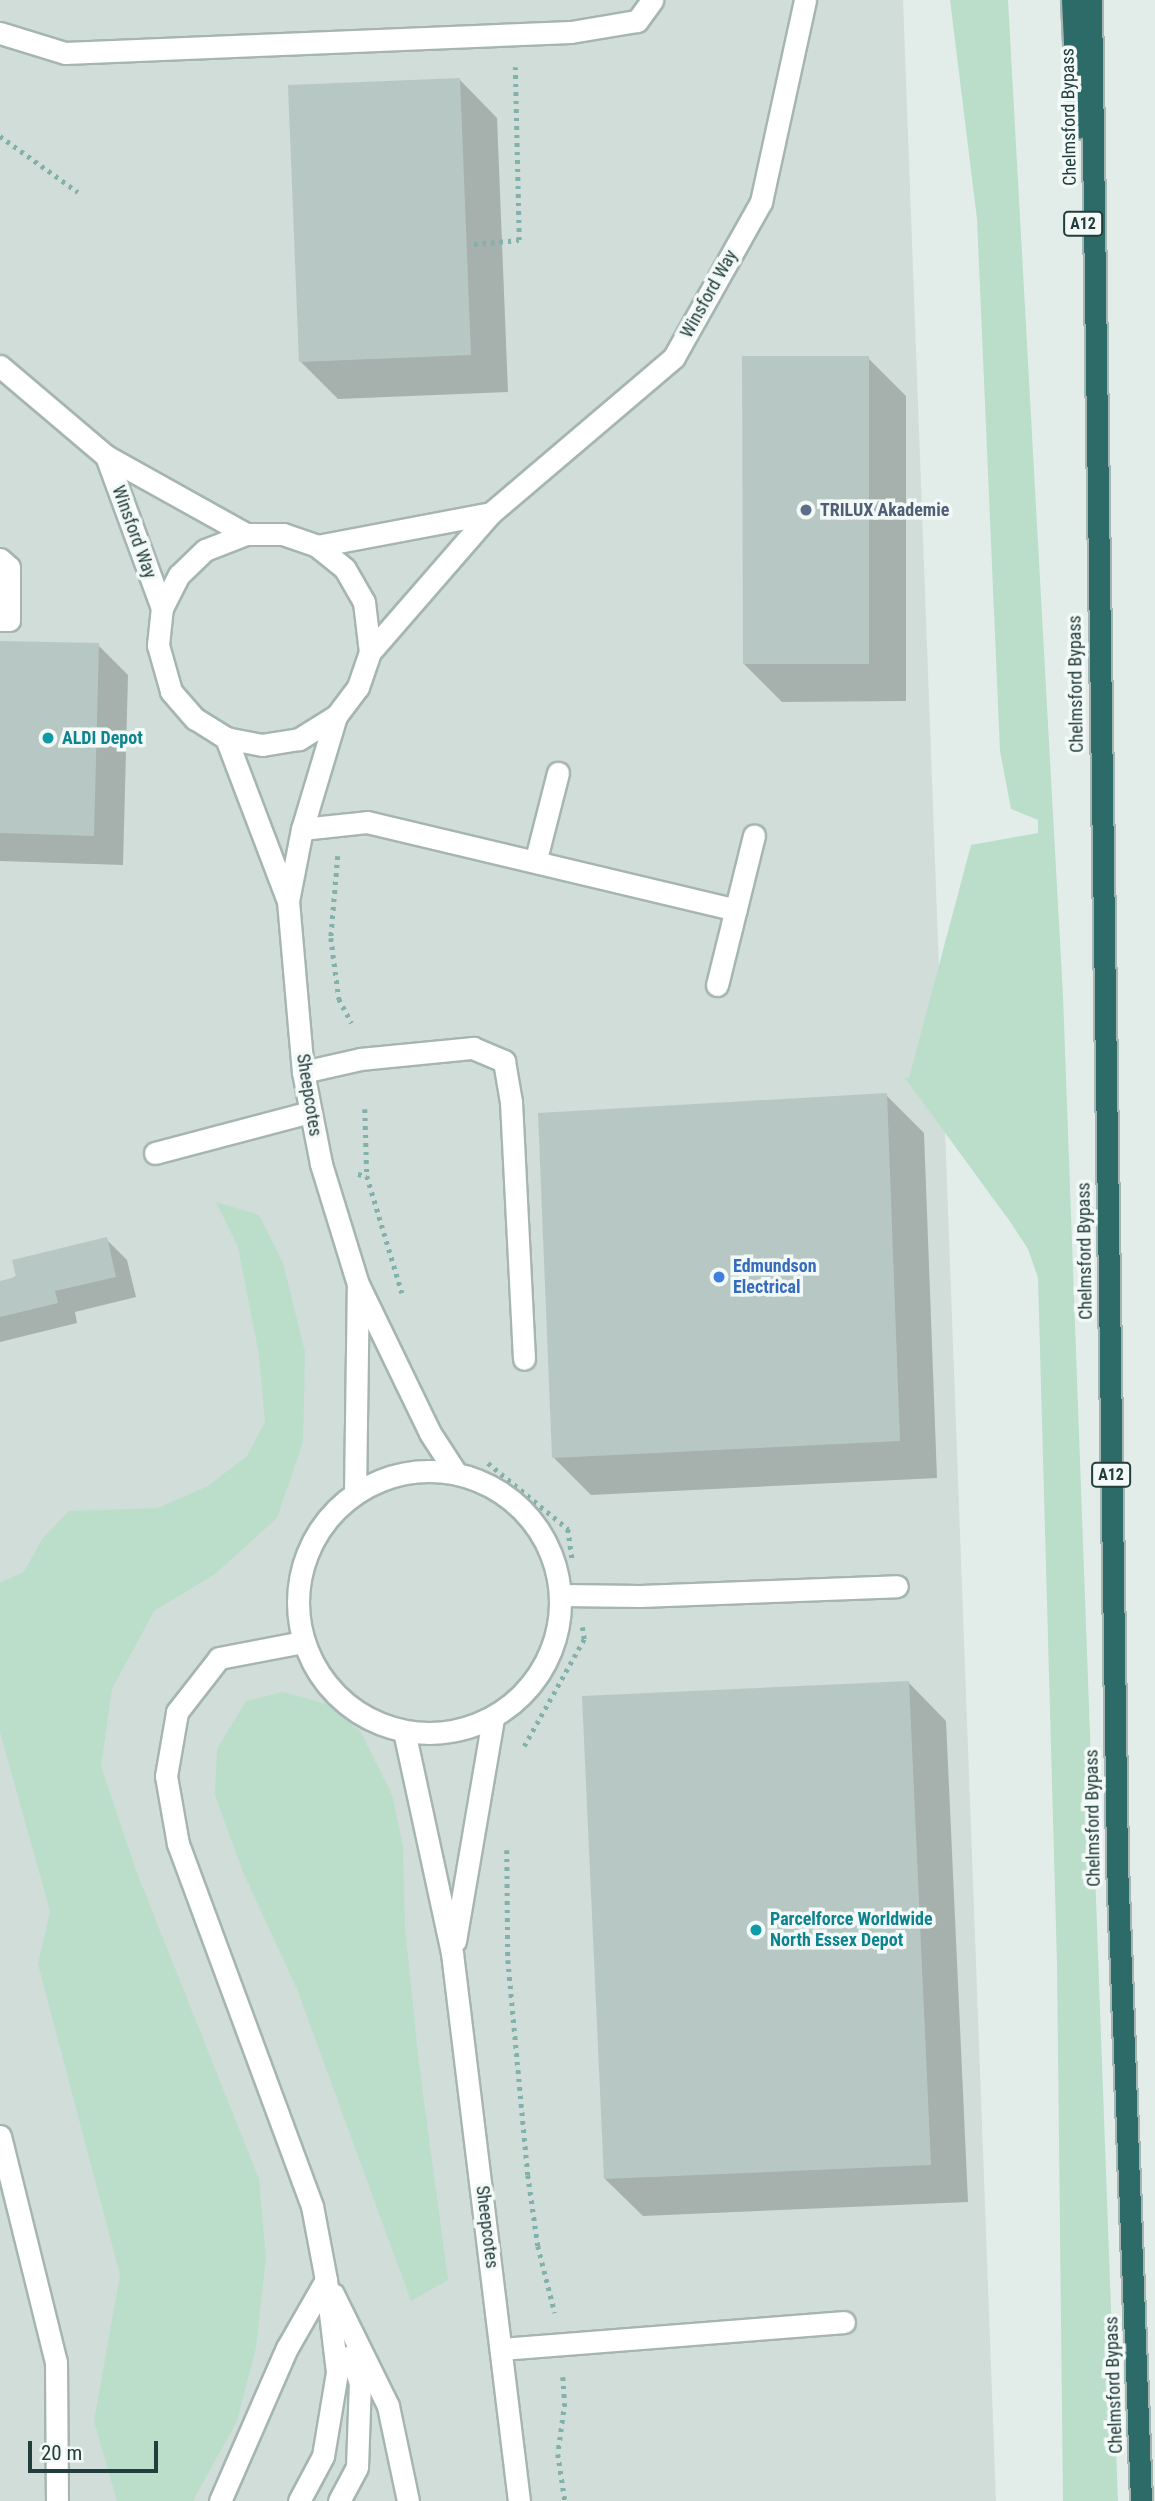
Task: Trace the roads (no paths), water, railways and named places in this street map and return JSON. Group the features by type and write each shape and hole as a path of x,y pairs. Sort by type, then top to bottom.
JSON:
{"highway":[{"name":"A12","path":"1072,0 1095,448"},
{"name":"Chelmsford Bypass","path":"1091,0 1116,1864 1141,2501"}],"street":[{"path":"0,33 65,53 571,33 637,21 652,0"},
{"name":"Winsford Way","path":"370,652 364,601 345,569 317,546 283,534 246,534 205,550 179,575 162,608 158,645 171,691 195,719 226,738 262,745 299,739 336,716 358,687 370,652 491,513 674,358 761,202 805,0"},
{"name":"Winsford Way","path":"0,366 106,456 246,534"},
{"name":"Winsford Way","path":"106,456 162,608"},
{"name":"Winsford Way","path":"317,546 491,513"},
{"path":"0,559 9,567 9,620 0,620"},
{"name":"Sheepcotes","path":"288,901 302,829 336,716"},
{"name":"Sheepcotes","path":"226,738 288,901 303,1072 310,1112 321,1164 358,1284 430,1433 456,1473"},
{"path":"536,859 558,773"},
{"path":"302,829 368,821 536,859 736,910"},
{"path":"717,985 754,836"},
{"path":"303,1072 360,1059 473,1048 504,1060 511,1101 524,1359"},
{"path":"155,1153 310,1112"},
{"name":"Sheepcotes","path":"355,1493 358,1284"},
{"path":"432,1468 456,1473 499,1490 533,1520 554,1559 559,1595 556,1638 542,1670 521,1697 493,1718 450,1732 404,1731 371,1720 341,1700 319,1673 303,1642 297,1601 305,1559 324,1522 355,1493 407,1473 432,1468"},
{"path":"559,1595 640,1596 897,1586"},
{"path":"299,2501 323,2456 337,2372 326,2280 312,2206 178,1844 166,1776 177,1712 219,1658 303,1642"},
{"name":"Sheepcotes","path":"452,1953 493,1718"},
{"name":"Sheepcotes","path":"404,1731 452,1953 519,2501"},
{"path":"0,2136 56,2362 57,2501"},
{"path":"220,2501 287,2348 326,2280"},
{"path":"326,2280 360,2382 357,2467 339,2501"},
{"path":"326,2280 388,2406 408,2501"},
{"path":"502,2349 844,2322"}],"place":[{"name":"TRILUX Akademie","path":"806,510"},
{"name":"ALDI Depot","path":"48,738"},
{"name":"Edmundson Electrical","path":"719,1277"},
{"name":"Parcelforce Worldwide North Essex Depot","path":"756,1930"}]}
